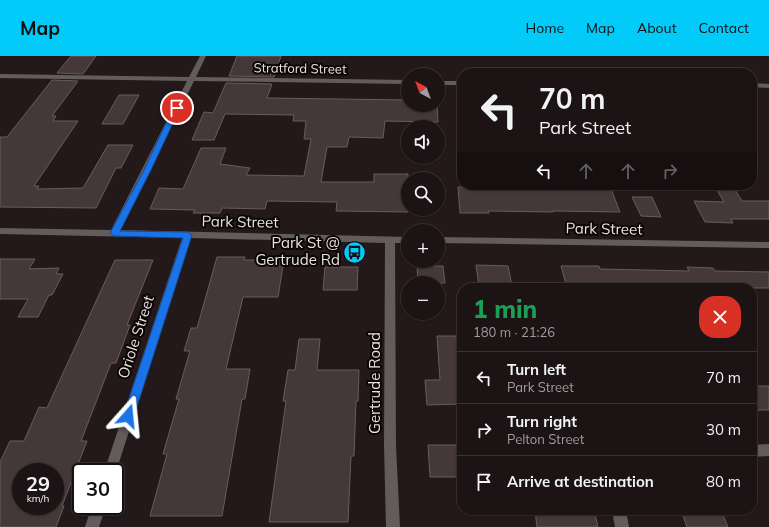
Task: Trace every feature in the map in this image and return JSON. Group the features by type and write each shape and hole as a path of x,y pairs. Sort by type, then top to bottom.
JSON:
{"street":[{"path":"114,233 147,170 190,78 203,56"},
{"name":"Stratford Street","path":"0,76 401,82"},
{"path":"445,83 457,83"},
{"path":"757,85 769,86"},
{"name":"Park Street","path":"0,231 401,240"},
{"name":"Oriole Street","path":"113,463 188,235"},
{"name":"Gertrude Road","path":"390,240 390,446 393,527"},
{"name":"Park Street","path":"445,240 769,245"},
{"path":"757,451 769,450"},
{"path":"92,527 96,515"},
{"path":"620,515 622,527"}],"building":[{"path":"71,56 96,56 83,74 57,73"},
{"path":"237,56 281,56 274,77 229,76"},
{"path":"52,80 78,81 52,116 56,116 53,121 78,121 34,186 39,186 37,189 83,188 108,145 133,145 121,168 116,168 96,208 0,207 0,137 7,137"},
{"path":"226,83 272,84 267,98 401,100 401,112 437,112 438,120 385,121 383,138 349,137 347,147 327,147 321,182 374,182 374,174 401,174 401,212 336,211 337,202 267,201 265,209 222,208 220,213 193,213 195,210 150,209 159,188 183,189 201,148 226,148 220,164 250,168 246,175 304,176 311,139 304,139 306,121 293,121 294,115 225,114 214,140 192,140 204,112 213,113"},
{"path":"119,95 139,95 123,124 102,124"},
{"path":"458,190 611,190 620,212 488,211 489,213 460,213"},
{"path":"717,190 735,190 742,201 769,201 769,219 731,219 733,223 705,222 694,201 724,202"},
{"path":"632,197 652,197 661,217 641,216"},
{"path":"217,257 245,257 244,260 284,260 278,297 243,297 226,369 250,369 245,399 242,399 222,516 150,516 167,454 163,454 179,399 176,399 190,351 184,351 191,328 197,328"},
{"path":"0,259 35,259 29,269 59,268 56,274 63,274 52,295 49,295 38,317 18,317 28,299 0,299"},
{"path":"115,260 153,260 127,325 130,325 116,363 111,363 81,441 87,441 79,463 72,463 72,480 64,501 64,463 12,463 12,515 61,515 56,527 0,527 0,462 10,441 24,441 39,407 47,408"},
{"path":"476,265 508,266 511,283 479,283"},
{"path":"561,266 599,266 600,269 689,271 687,267 713,268 715,271 769,272 769,288 757,288 757,283 566,283"},
{"path":"325,267 358,267 357,290 323,290"},
{"path":"417,268 443,268 444,276 418,276"},
{"path":"437,336 456,336 457,404 427,405 425,380 440,380"},
{"path":"299,339 320,339 317,370 359,370 354,456 351,456 348,522 269,522 286,401 283,401 288,370 295,370"},
{"path":"757,386 769,386 769,410 757,410"},
{"path":"428,445 457,445 457,477 430,477"},
{"path":"536,515 595,515 598,527 537,527"},
{"path":"683,515 723,515 728,527 687,527"}],"place":[{"name":"Park St @ Gertrude Rd","path":"355,252"}],"route":[{"path":"128,416 188,235 114,233 177,108"}]}
